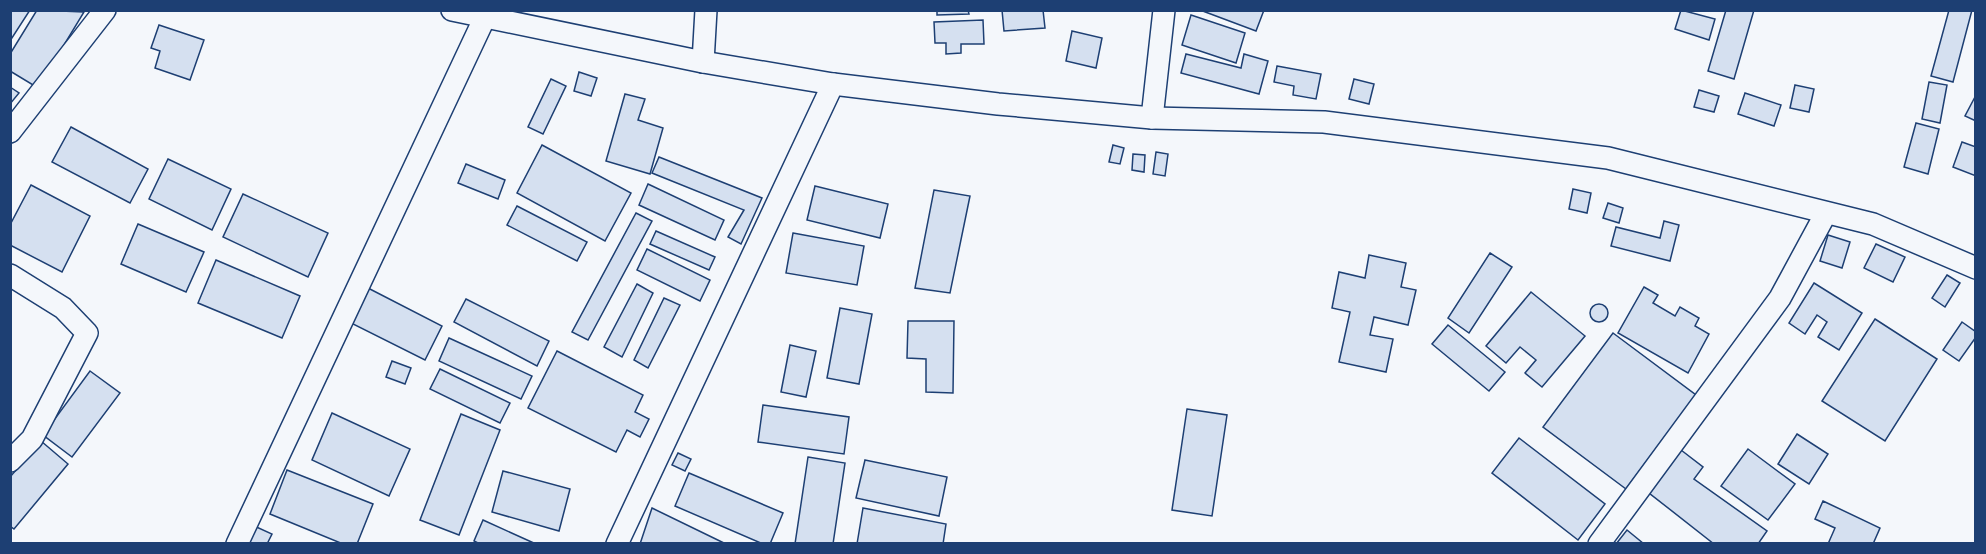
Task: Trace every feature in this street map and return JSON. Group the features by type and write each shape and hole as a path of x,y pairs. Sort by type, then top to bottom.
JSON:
{"street":[{"path":"10,132 105,10"},
{"path":"452,10 703,62 833,84 998,104 1152,118 1324,122 1597,157 1872,225 1976,268"},
{"path":"703,62 706,10"},
{"path":"1152,118 1164,10"},
{"path":"237,543 485,17"},
{"path":"617,543 833,84"},
{"path":"1599,543 1780,298 1826,213"},
{"path":"10,274 63,308 87,333 32,439 10,461"}],"building":[{"path":"10,10 30,10 10,41"},
{"path":"37,10 84,12 38,88 10,71 10,54"},
{"path":"937,10 968,10 969,14 937,15"},
{"path":"1002,10 1043,10 1045,28 1004,31"},
{"path":"1200,10 1264,10 1256,31"},
{"path":"1681,10 1715,19 1709,40 1675,29"},
{"path":"1726,10 1754,10 1734,79 1708,71"},
{"path":"1949,10 1972,10 1953,82 1931,76"},
{"path":"1191,15 1245,33 1236,63 1182,45"},
{"path":"983,20 984,44 961,44 961,53 946,54 946,43 935,43 934,22"},
{"path":"159,25 204,40 190,80 155,68 160,51 151,48"},
{"path":"1072,31 1102,38 1096,68 1066,61"},
{"path":"1186,54 1241,68 1244,54 1268,61 1259,94 1181,73"},
{"path":"1277,66 1321,74 1316,99 1293,95 1294,86 1274,82"},
{"path":"579,72 597,78 591,96 574,91"},
{"path":"551,79 566,86 543,134 528,127"},
{"path":"1354,79 1374,84 1369,104 1349,99"},
{"path":"1929,82 1947,85 1940,123 1922,119"},
{"path":"1795,85 1814,89 1809,112 1790,108"},
{"path":"10,87 19,93 10,104"},
{"path":"1699,90 1719,96 1714,112 1694,107"},
{"path":"1745,93 1781,105 1774,126 1738,114"},
{"path":"625,94 645,99 638,120 663,128 650,174 606,161"},
{"path":"1976,95 1976,121 1965,116"},
{"path":"1916,123 1939,129 1928,174 1904,167"},
{"path":"71,127 148,169 130,203 52,162"},
{"path":"1962,142 1976,147 1976,176 1953,167"},
{"path":"542,145 631,193 605,241 517,193"},
{"path":"1113,145 1124,148 1120,164 1109,162"},
{"path":"1156,152 1168,154 1165,176 1153,174"},
{"path":"1133,154 1145,155 1144,172 1132,170"},
{"path":"659,157 762,198 741,244 728,237 744,210 652,173"},
{"path":"168,159 231,189 212,230 149,199"},
{"path":"466,164 505,180 498,199 458,183"},
{"path":"648,184 724,220 715,240 639,205"},
{"path":"31,185 90,216 62,272 10,245 10,225"},
{"path":"815,186 888,204 880,238 807,220"},
{"path":"1573,189 1591,193 1587,213 1569,209"},
{"path":"934,190 970,196 950,293 915,288"},
{"path":"243,194 328,233 308,277 223,237"},
{"path":"1608,203 1623,208 1619,223 1603,218"},
{"path":"517,206 587,242 577,261 507,225"},
{"path":"636,213 652,221 588,340 572,332"},
{"path":"1664,221 1679,225 1670,261 1611,246 1616,227 1660,238"},
{"path":"138,224 204,252 186,292 121,264"},
{"path":"656,231 715,257 709,270 650,244"},
{"path":"793,233 864,246 857,285 786,273"},
{"path":"1828,235 1850,242 1842,268 1820,261"},
{"path":"1876,244 1905,257 1893,282 1864,268"},
{"path":"647,249 710,280 700,301 637,270"},
{"path":"1490,253 1512,267 1469,333 1448,318"},
{"path":"1369,255 1406,263 1401,287 1416,290 1408,325 1374,317 1370,335 1393,339 1386,372 1339,362 1350,312 1332,308 1339,272 1365,278"},
{"path":"216,260 300,296 282,338 198,303"},
{"path":"1947,275 1960,283 1945,307 1932,298"},
{"path":"1814,283 1862,313 1839,350 1818,337 1827,322 1817,315 1805,334 1789,323"},
{"path":"637,284 653,293 622,357 604,347"},
{"path":"366,287 442,326 425,360 349,322"},
{"path":"1644,287 1658,295 1653,303 1675,316 1680,307 1699,318 1695,326 1709,334 1688,373 1618,333"},
{"path":"1531,292 1585,336 1542,387 1525,373 1536,360 1520,347 1506,363 1486,346"},
{"path":"664,298 680,305 648,368 634,360"},
{"path":"466,299 549,341 537,366 454,322"},
{"path":"1599,304 1605,307 1608,313 1605,319 1599,322 1593,319 1590,313 1593,307"},
{"path":"840,308 872,314 859,384 827,378"},
{"path":"1875,319 1937,359 1885,441 1822,401"},
{"path":"908,321 954,321 953,393 926,392 926,359 907,358"},
{"path":"1962,322 1976,332 1976,337 1959,361 1943,350"},
{"path":"1448,325 1505,372 1489,391 1432,344"},
{"path":"1613,333 1696,395 1626,489 1543,427"},
{"path":"449,338 532,376 521,399 439,361"},
{"path":"790,345 816,351 806,397 781,392"},
{"path":"557,351 643,395 635,412 649,419 640,437 627,430 616,452 528,408"},
{"path":"392,361 411,368 405,384 386,377"},
{"path":"440,369 510,403 500,423 430,389"},
{"path":"90,371 120,393 72,457 43,435"},
{"path":"763,405 849,417 844,454 758,442"},
{"path":"1187,409 1227,415 1212,516 1172,510"},
{"path":"332,413 410,449 389,496 312,460"},
{"path":"461,414 500,430 459,535 420,520"},
{"path":"1797,434 1828,454 1809,484 1778,464"},
{"path":"1519,438 1605,504 1578,540 1492,473"},
{"path":"41,441 68,464 14,529 10,526 10,477"},
{"path":"1748,449 1795,484 1768,520 1721,486"},
{"path":"1681,450 1703,467 1694,479 1767,531 1758,544 1714,544 1649,493"},
{"path":"678,453 691,459 685,471 672,465"},
{"path":"808,457 845,463 833,544 795,544"},
{"path":"865,460 947,477 939,516 856,498"},
{"path":"287,470 373,504 357,544 343,544 270,514"},
{"path":"503,471 570,489 559,531 492,512"},
{"path":"689,473 783,513 770,544 763,544 675,506"},
{"path":"1823,501 1880,528 1873,544 1828,544 1835,528 1815,519"},
{"path":"652,508 726,544 640,544"},
{"path":"863,508 946,524 943,544 857,544"},
{"path":"483,520 536,544 480,544 474,541"},
{"path":"250,524 272,534 267,544 241,544"},
{"path":"1627,530 1644,544 1616,544"}]}
